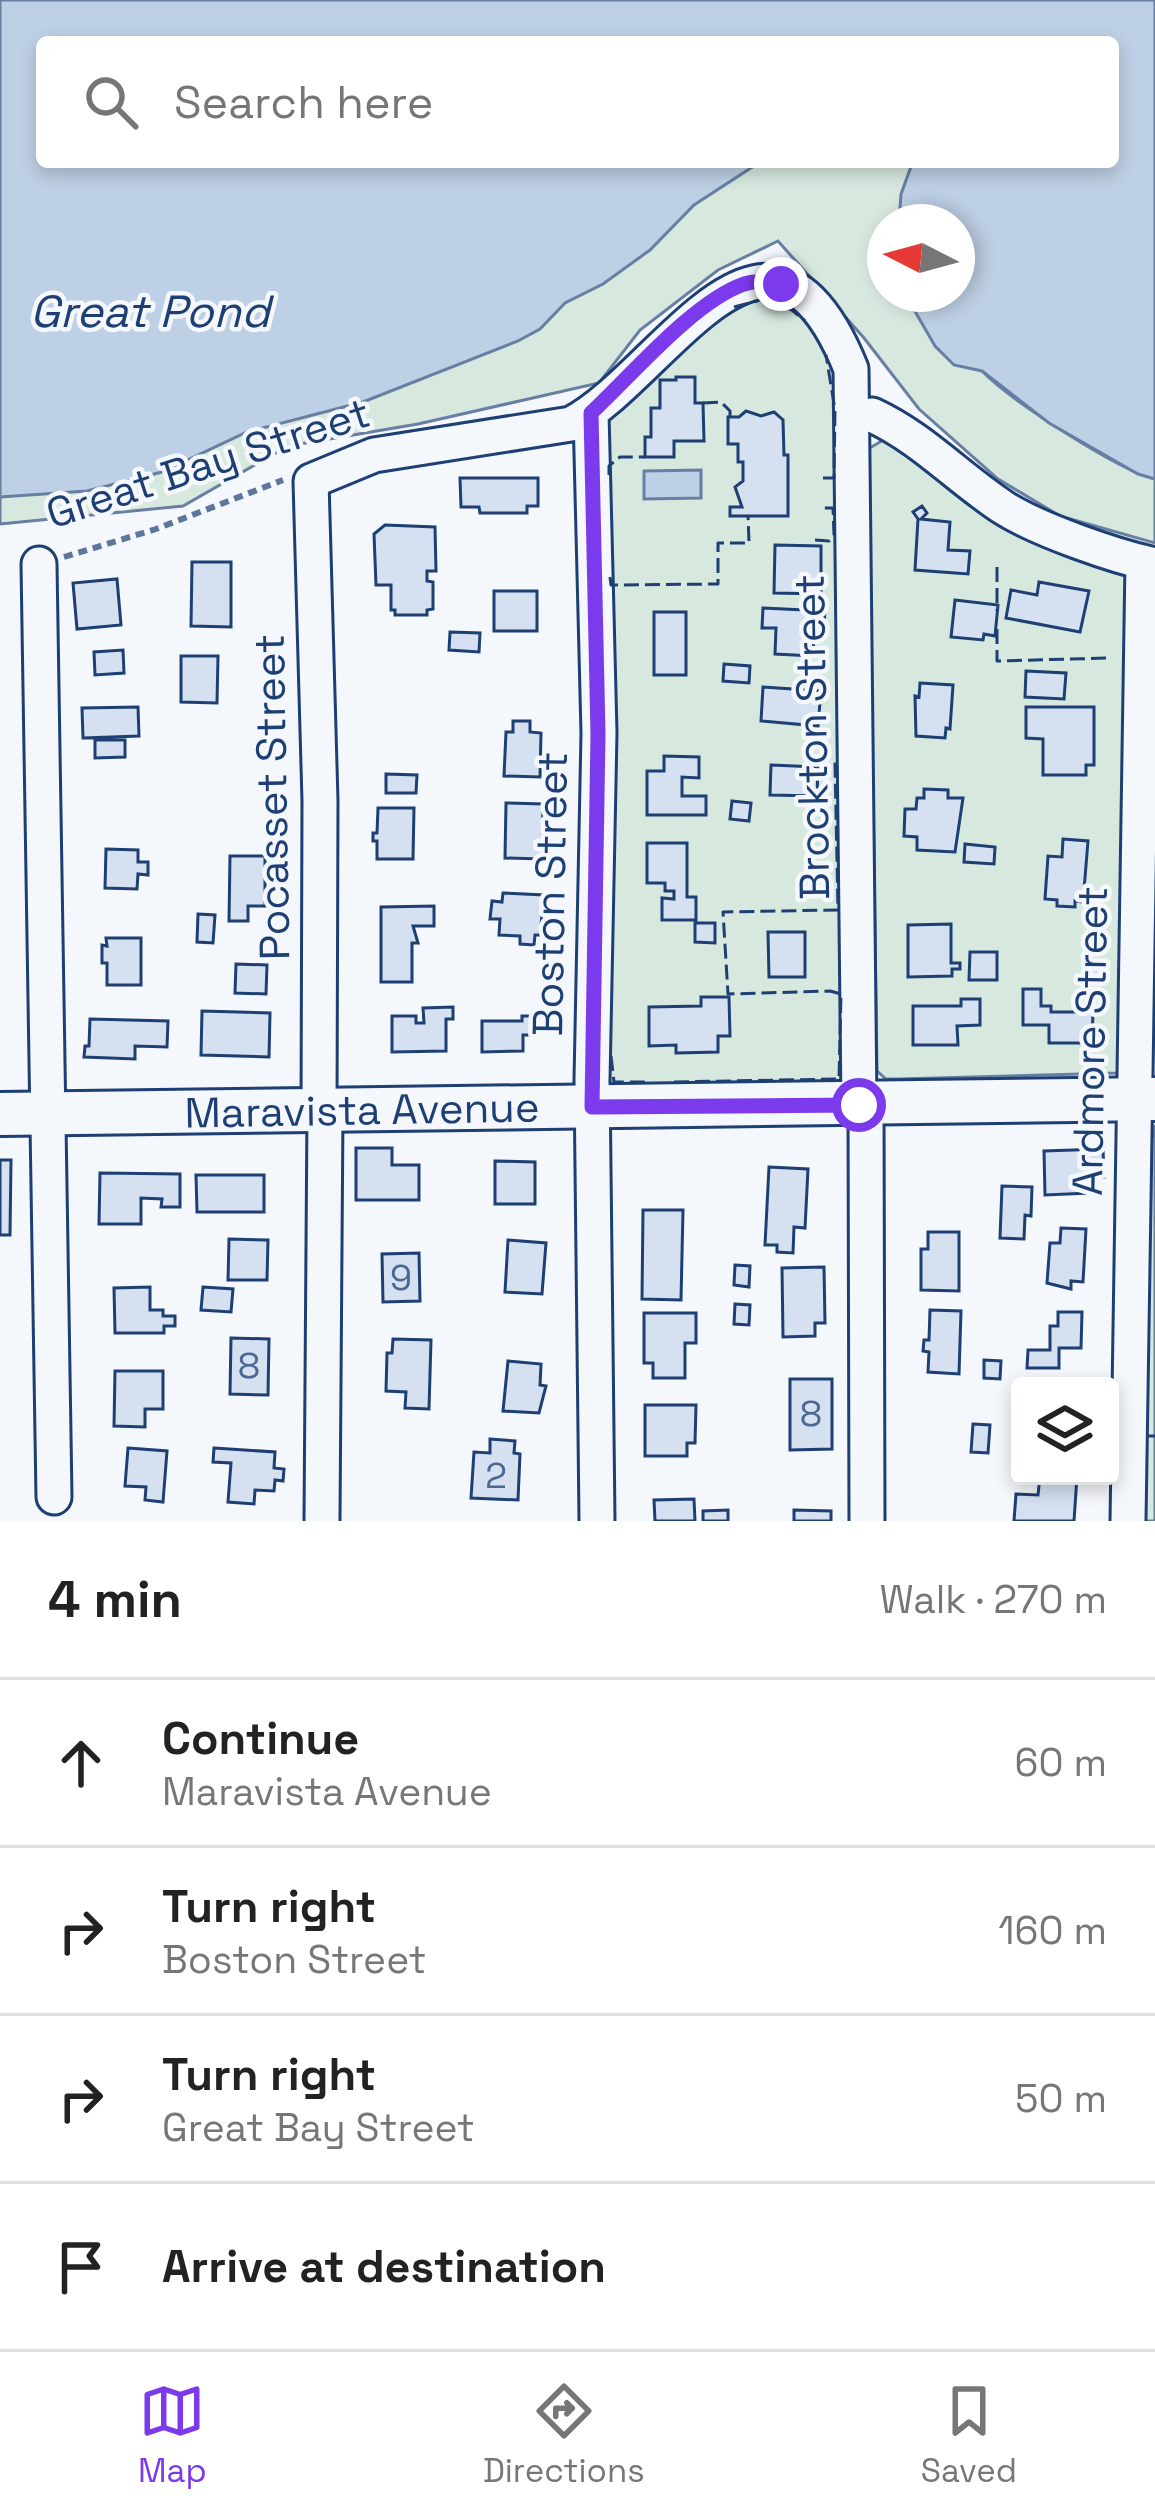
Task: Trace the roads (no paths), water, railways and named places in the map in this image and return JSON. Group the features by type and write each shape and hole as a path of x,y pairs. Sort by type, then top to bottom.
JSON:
{"main road":[{"name":"Maravista Avenue","path":"0,1114 1145,1099"}],"street":[{"name":"Great Bay Street","path":"311,482 374,455 571,424 591,413 712,303 744,284 764,280 802,295 832,330 850,369"},
{"name":"Brockton Street","path":"850,369 867,1521"},
{"name":"Boston Street","path":"591,413 598,734 592,1107 597,1521"},
{"path":"872,415 914,437 1026,520 1149,563"},
{"name":"Pocasset Street","path":"311,482 320,801 322,1519"},
{"name":"Ardmore Street","path":"1128,1521 1145,1099 1149,563"},
{"path":"38,564 54,1497"}],"water":[{"name":"Great Pond","path":"0,0 1155,0 1155,479 1049,423 982,371 954,365 935,346 915,312 975,312 975,204 900,204 911,168 1119,168 1119,36 36,36 36,168 751,168 694,205 650,250 603,284 565,303 540,329 518,341 363,402 247,432 162,472 87,491 0,497"},
{"path":"701,470 701,498 644,499 644,471"}]}
